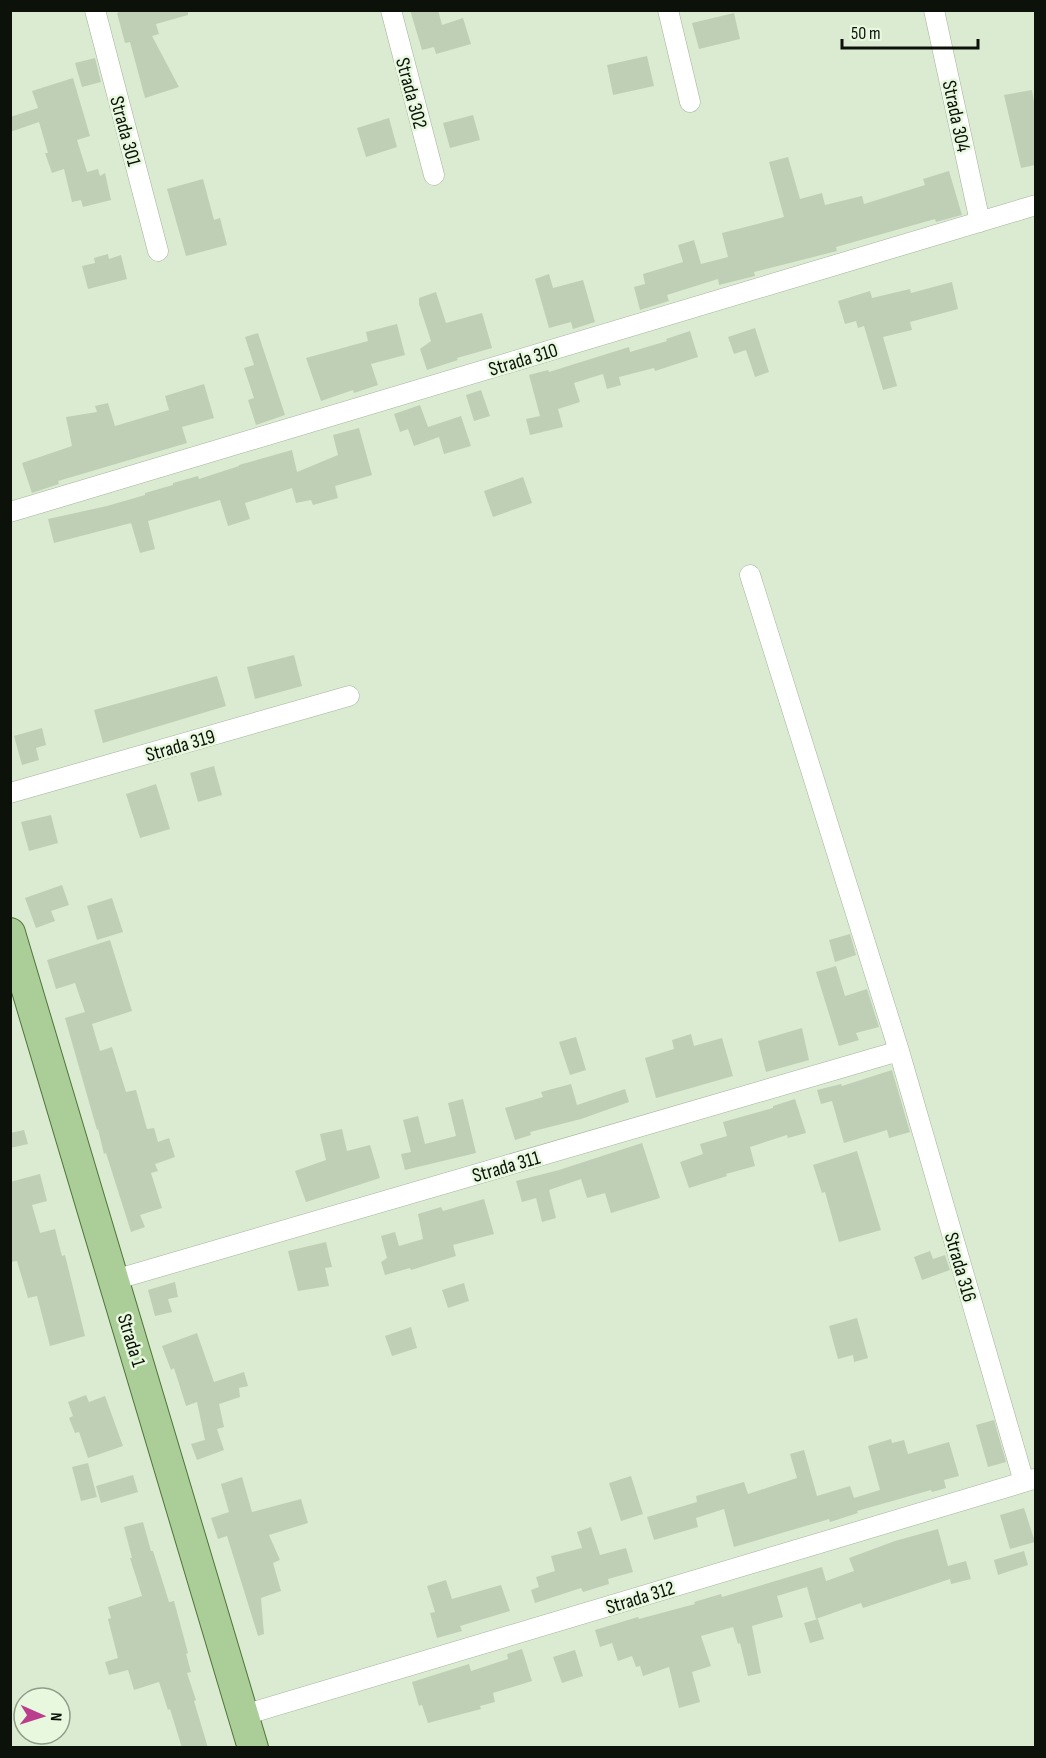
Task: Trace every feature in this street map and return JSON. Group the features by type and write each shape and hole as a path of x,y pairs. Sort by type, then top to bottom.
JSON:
{"main road":[{"name":"Strada 1","path":"10,933 253,1748"}],"street":[{"name":"Strada 301","path":"94,10 158,251"},
{"name":"Strada 302","path":"390,10 434,174"},
{"path":"668,10 690,102"},
{"name":"Strada 304","path":"934,10 980,222"},
{"name":"Strada 310","path":"10,512 1035,205"},
{"name":"Strada 316","path":"750,575 1030,1480"},
{"name":"Strada 319","path":"10,793 349,696"},
{"name":"Strada 311","path":"114,1280 898,1051"},
{"name":"Strada 312","path":"244,1715 1030,1480"}],"building":[{"path":"124,10 188,10 188,15 156,24 159,34 152,36 179,87 145,98 130,42 125,43 117,13"},
{"path":"410,10 438,10 442,25 463,18 471,44 436,54 434,47 422,50"},
{"path":"734,13 740,39 699,49 692,23"},
{"path":"647,56 654,86 613,95 607,65"},
{"path":"95,58 101,82 82,87 75,63"},
{"path":"73,78 90,136 77,140 87,172 98,169 100,176 105,173 111,200 83,207 81,200 72,202 64,169 52,173 45,153 48,153 39,122 10,132 10,117 38,108 32,91"},
{"path":"1032,90 1035,108 1035,165 1021,168 1004,95"},
{"path":"473,115 480,140 450,148 443,123"},
{"path":"389,118 397,147 366,157 357,128"},
{"path":"788,157 800,199 822,193 825,205 862,196 864,204 925,185 923,179 949,171 962,215 936,222 935,219 836,247 837,251 754,272 755,276 719,285 718,279 667,295 669,301 640,310 634,287 645,284 643,274 683,262 678,245 694,240 701,264 728,257 722,233 784,217 769,162"},
{"path":"203,179 214,220 220,218 227,245 186,256 167,189"},
{"path":"108,254 109,259 121,255 127,279 88,289 82,266 95,263 94,258"},
{"path":"549,274 553,288 583,280 595,322 573,329 571,322 549,328 535,279"},
{"path":"952,282 958,309 910,322 912,330 883,337 897,386 883,390 864,326 858,328 856,321 845,324 838,301 870,291 872,298 910,289 911,293"},
{"path":"436,292 446,323 482,313 492,348 427,370 420,349 431,341 419,298"},
{"path":"397,324 405,355 371,364 378,385 354,393 353,390 321,401 306,358 368,341 366,332"},
{"path":"755,328 769,372 755,377 746,350 734,354 728,337"},
{"path":"690,331 698,357 655,371 654,368 619,377 621,385 607,389 603,374 574,383 580,402 558,409 563,427 530,435 526,419 540,416 529,375 548,370 549,372 629,347 630,352 667,341 666,339"},
{"path":"258,333 285,415 256,425 248,400 254,398 244,368 254,365 245,337"},
{"path":"204,384 214,418 182,427 187,443 58,481 59,484 32,493 22,463 72,446 66,417 97,412 95,406 108,403 115,426 169,410 165,396"},
{"path":"481,390 490,416 474,421 466,395"},
{"path":"420,405 428,427 461,416 471,446 444,454 439,437 414,446 408,429 400,432 394,414"},
{"path":"359,428 372,475 335,486 338,498 313,505 311,500 296,503 292,488 245,503 250,519 228,526 220,500 148,521 155,549 140,553 131,523 54,543 48,519 107,506 145,495 145,493 173,485 173,483 198,476 199,479 292,450 297,472 338,455 333,435"},
{"path":"523,477 532,503 493,517 484,491"},
{"path":"294,655 302,686 255,699 247,667"},
{"path":"217,676 226,706 103,743 94,710"},
{"path":"42,728 46,745 36,748 39,760 22,765 14,736"},
{"path":"214,766 222,795 198,802 190,773"},
{"path":"156,784 170,829 140,838 126,794"},
{"path":"51,815 58,843 29,851 21,822"},
{"path":"62,885 69,905 51,911 55,921 36,928 25,898"},
{"path":"112,898 123,932 97,940 87,906"},
{"path":"850,934 856,955 835,962 829,940"},
{"path":"110,940 132,1011 92,1024 100,1051 112,1047 126,1092 136,1090 147,1129 154,1128 158,1142 169,1138 175,1157 155,1164 158,1171 151,1173 162,1208 140,1215 145,1227 131,1232 106,1153 104,1154 65,1018 85,1012 75,983 56,989 47,960"},
{"path":"836,966 845,996 867,989 879,1027 856,1033 859,1040 839,1046 816,972"},
{"path":"802,1028 809,1060 766,1072 758,1041"},
{"path":"691,1034 694,1046 722,1038 733,1076 656,1098 645,1058 674,1049 672,1040"},
{"path":"576,1037 586,1070 570,1075 559,1042"},
{"path":"892,1070 910,1132 889,1138 887,1130 844,1143 832,1101 821,1104 817,1090 841,1084 842,1086"},
{"path":"571,1084 577,1105 625,1089 629,1102 581,1119 530,1132 531,1135 515,1140 505,1108 543,1097 541,1092"},
{"path":"463,1099 476,1153 405,1170 401,1154 411,1152 403,1120 418,1116 425,1144 456,1136 448,1103"},
{"path":"795,1099 806,1133 788,1138 787,1135 750,1147 755,1166 689,1188 680,1162 703,1154 700,1144 727,1136 723,1122 773,1108 773,1106"},
{"path":"342,1129 347,1151 370,1145 380,1178 306,1202 295,1171 326,1160 320,1134"},
{"path":"24,1130 28,1144 10,1148 10,1133"},
{"path":"642,1143 660,1198 611,1213 605,1193 587,1198 581,1179 549,1190 556,1218 542,1222 536,1198 522,1202 516,1181 559,1170"},
{"path":"857,1151 881,1230 839,1242 825,1192 822,1193 813,1165"},
{"path":"40,1174 47,1201 32,1205 40,1233 55,1229 62,1256 65,1255 85,1336 50,1346 37,1296 28,1298 17,1261 10,1262 10,1182"},
{"path":"484,1199 494,1234 453,1245 456,1256 411,1270 410,1268 385,1275 381,1262 387,1258 381,1236 395,1232 399,1246 423,1239 418,1214 441,1207 443,1211"},
{"path":"326,1242 332,1267 325,1268 329,1286 298,1291 288,1251"},
{"path":"930,1251 933,1259 945,1255 950,1270 922,1280 914,1257"},
{"path":"175,1282 178,1297 168,1299 172,1312 155,1316 148,1290"},
{"path":"464,1283 469,1301 448,1308 442,1290"},
{"path":"857,1318 868,1358 854,1362 853,1355 838,1359 829,1326"},
{"path":"411,1327 417,1348 392,1356 385,1336"},
{"path":"197,1333 214,1382 244,1372 248,1386 239,1388 240,1397 219,1404 224,1427 217,1429 224,1450 197,1460 191,1444 205,1440 197,1402 186,1406 174,1368 171,1370 162,1346"},
{"path":"86,1395 89,1402 105,1396 123,1446 88,1458 79,1432 75,1433 69,1418 73,1416 68,1402"},
{"path":"994,1420 1006,1462 988,1467 976,1425"},
{"path":"891,1439 892,1443 904,1440 908,1454 949,1442 959,1476 944,1480 946,1488 932,1492 931,1490 857,1511 858,1513 830,1522 829,1519 734,1547 724,1509 696,1518 698,1527 654,1540 647,1517 697,1502 696,1496 744,1482 748,1494 797,1478 790,1454 804,1450 817,1496 850,1486 854,1498 880,1490 868,1446"},
{"path":"88,1463 97,1497 81,1501 72,1467"},
{"path":"133,1475 138,1492 101,1503 96,1486"},
{"path":"631,1476 643,1514 621,1521 609,1483"},
{"path":"242,1477 252,1512 301,1499 308,1523 269,1535 280,1560 273,1563 281,1591 261,1598 264,1634 258,1636 227,1536 218,1539 211,1518 229,1512 221,1484"},
{"path":"1024,1508 1035,1542 1010,1549 1000,1515"},
{"path":"143,1522 169,1602 174,1601 188,1653 186,1654 191,1672 187,1673 208,1748 182,1748 159,1682 134,1690 128,1670 109,1675 105,1662 118,1658 108,1619 111,1618 108,1607 142,1596 130,1558 132,1558 124,1527"},
{"path":"591,1527 600,1555 626,1548 633,1572 608,1579 609,1584 583,1592 581,1588 535,1603 531,1590 539,1587 536,1577 555,1571 551,1556 582,1548 577,1532"},
{"path":"938,1529 948,1566 966,1561 971,1579 951,1584 950,1579 863,1608 861,1603 816,1619 807,1587 777,1596 783,1617 752,1626 761,1673 748,1676 740,1643 738,1644 733,1627 701,1636 711,1666 692,1672 700,1702 679,1708 669,1667 643,1676 640,1666 636,1667 632,1656 618,1661 612,1643 600,1647 595,1630 695,1604 694,1602 721,1594 722,1597 822,1567 826,1581 854,1571 849,1558 895,1541"},
{"path":"1024,1551 1028,1565 998,1575 994,1560"},
{"path":"446,1580 452,1599 501,1585 510,1611 460,1626 462,1631 437,1638 430,1613 435,1612 427,1586"},
{"path":"818,1619 824,1639 810,1643 804,1623"},
{"path":"522,1649 532,1681 493,1693 495,1702 480,1706 481,1709 428,1723 422,1705 419,1706 412,1682 469,1664 471,1671 508,1659 507,1654"},
{"path":"575,1650 583,1676 562,1683 553,1657"}]}
